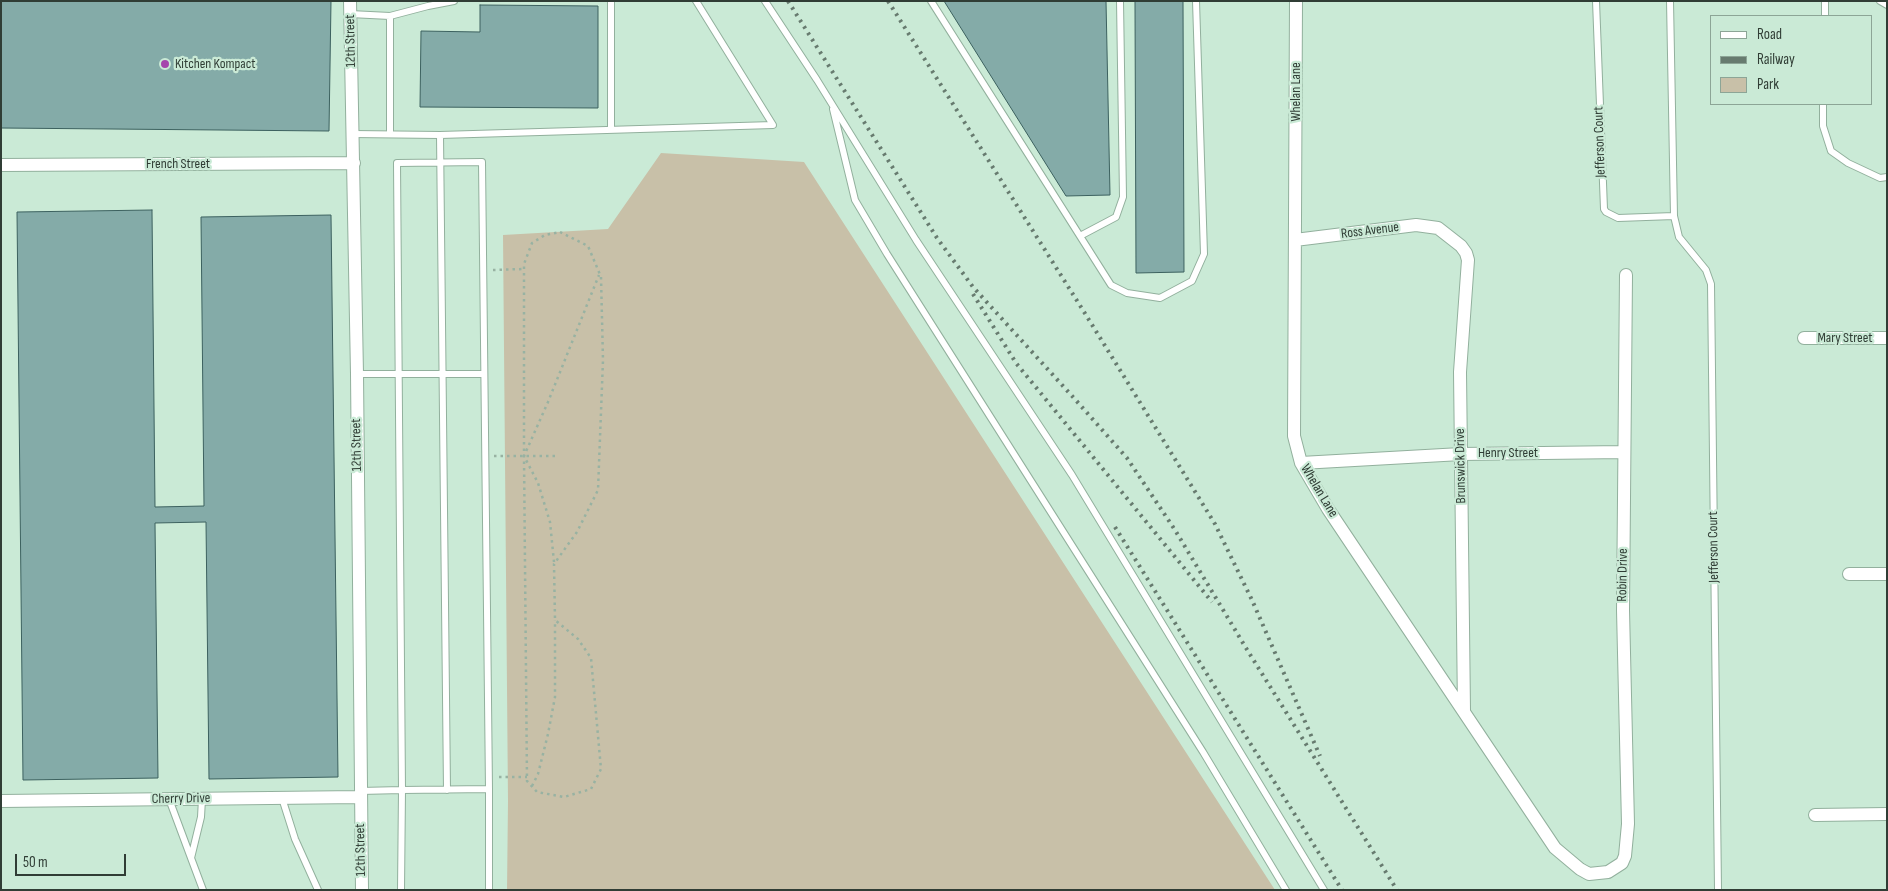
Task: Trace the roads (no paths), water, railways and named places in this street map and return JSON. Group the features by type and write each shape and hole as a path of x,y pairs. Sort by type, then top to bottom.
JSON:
{"street":[{"name":"Whelan Lane","path":"1296,1 1294,436 1301,463 1328,509 1555,848 1588,874 1612,870"},
{"name":"12th Street","path":"350,7 354,163 362,890"},
{"name":"French Street","path":"1,165 354,163"},
{"name":"Ross Avenue","path":"1295,240 1416,225 1438,228 1444,232"},
{"name":"Brunswick Drive","path":"1444,232 1461,246 1468,260 1460,372 1464,710"},
{"name":"Robin Drive","path":"1612,870 1622,863 1625,856 1628,824 1623,610 1626,275"},
{"name":"Mary Street","path":"1804,338 1887,338"},
{"name":"Henry Street","path":"1301,463 1461,454 1624,452"},
{"path":"1850,574 1887,574"},
{"name":"Cherry Drive","path":"1,801 282,798 360,794"},
{"path":"1815,815 1887,814"}],"lane":[{"path":"350,7 390,16 454,1"},
{"path":"611,1 611,130"},
{"path":"353,134 440,136 773,124 696,1"},
{"path":"765,1 916,240 1072,475 1324,890"},
{"path":"931,1 1111,285 1126,294 1160,298 1192,281 1204,254 1196,1"},
{"path":"1080,236 1116,217 1123,197 1120,1"},
{"name":"Jefferson Court","path":"1596,1 1602,204 1604,209 1618,218 1674,216"},
{"name":"Jefferson Court","path":"1670,1 1674,216 1679,236 1706,270 1711,284 1718,890"},
{"path":"1825,1 1825,15"},
{"path":"1880,1 1887,6"},
{"path":"390,16 390,134"},
{"path":"831,103 855,200 887,254 1203,752 1286,890"},
{"path":"1824,105 1823,126 1831,151 1848,164 1880,178 1887,177"},
{"path":"440,136 447,790"},
{"path":"401,890 402,790 397,163 440,162 482,162 489,890"},
{"path":"356,374 484,374"},
{"path":"360,794 402,790 489,789"},
{"path":"191,858 201,817 202,798"},
{"path":"282,798 295,839 318,890"},
{"path":"169,799 203,890"}],"railway":[{"path":"788,1 937,238 973,287 1127,458 1175,530 1246,648 1397,890"},
{"path":"888,1 1215,524 1252,600 1320,756"},
{"path":"973,294 1016,363 1212,602"},
{"path":"1115,527 1342,890"}],"place":[{"name":"Kitchen Kompact","path":"165,64"}]}
